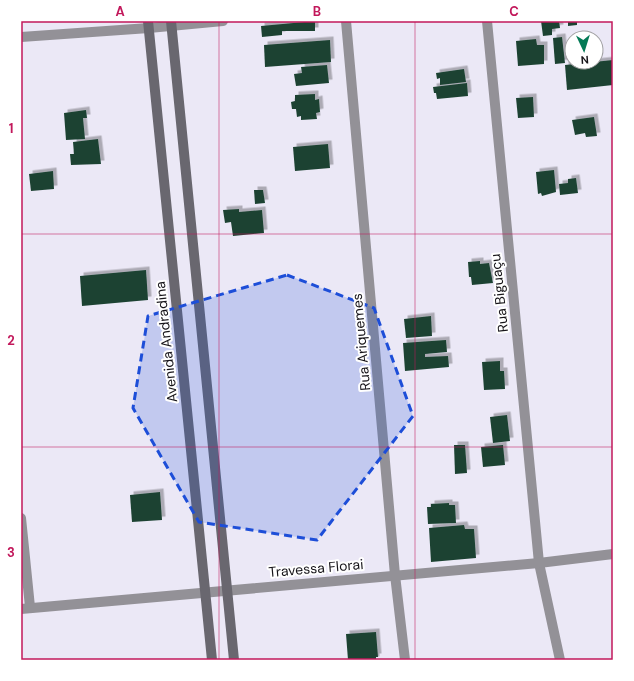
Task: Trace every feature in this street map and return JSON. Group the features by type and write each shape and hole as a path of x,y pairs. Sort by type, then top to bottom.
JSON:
{"main road":[{"path":"172,24 234,660"},
{"name":"Avenida Andradina","path":"148,25 212,660"}],"street":[{"path":"21,36 148,25 223,21"},
{"name":"Rua Ariquemes","path":"346,21 395,575 405,660"},
{"name":"Rua Biguaçu","path":"487,21 539,563 560,660"},
{"path":"21,518 26,608"},
{"name":"Travessa Florai","path":"26,608 204,591 539,563 613,554"}],"highlighted area":[{"path":"287,275 374,308 413,416 317,540 199,522 133,408 148,316"}],"building":[{"path":"315,21 315,31 282,31 282,35 262,37 261,26"},
{"path":"541,21 559,21 560,28 552,29 552,35 543,36"},
{"path":"568,21 577,21 577,25 568,26"},
{"path":"562,37 564,63 555,64 553,38"},
{"path":"536,39 537,45 544,45 544,64 518,66 516,41"},
{"path":"330,40 331,62 265,67 264,45"},
{"path":"613,60 613,85 567,90 565,70 604,70 604,61"},
{"path":"327,65 329,83 296,86 294,74 302,73 301,67"},
{"path":"464,69 466,82 440,85 440,78 437,79 436,73"},
{"path":"467,83 468,96 437,99 436,93 434,93 433,87"},
{"path":"315,94 315,100 319,99 320,112 316,113 317,119 301,120 301,116 297,117 296,109 292,109 291,102 295,101 295,95"},
{"path":"533,97 534,117 518,118 516,98"},
{"path":"86,110 87,118 83,118 85,139 66,140 64,113"},
{"path":"594,117 597,136 586,137 585,133 575,135 572,120"},
{"path":"98,139 101,164 71,165 70,154 74,154 73,142"},
{"path":"328,144 330,168 295,171 293,147"},
{"path":"554,170 556,192 542,196 541,193 538,194 536,172"},
{"path":"53,171 54,189 31,191 29,174"},
{"path":"576,178 578,193 560,195 559,184 568,183 568,179"},
{"path":"254,190 263,190 265,203 255,204"},
{"path":"239,209 239,212 262,210 264,233 233,236 231,222 225,223 223,210"},
{"path":"480,261 480,264 489,263 493,283 472,285 471,277 469,277 468,262"},
{"path":"146,270 148,300 82,306 80,276"},
{"path":"431,316 432,336 406,338 404,319"},
{"path":"446,340 447,352 425,354 425,357 448,356 449,367 405,371 403,343"},
{"path":"500,361 500,371 504,371 505,389 484,390 482,362"},
{"path":"507,415 510,441 493,443 490,417"},
{"path":"454,445 465,445 467,473 455,474"},
{"path":"503,445 505,465 483,467 481,447"},
{"path":"160,492 162,520 132,522 130,495"},
{"path":"449,503 449,505 455,505 456,523 428,524 427,507 431,507 431,504"},
{"path":"464,525 465,529 474,529 476,558 431,562 429,528"},
{"path":"376,632 378,657 376,657 376,660 348,660 346,634"}]}
